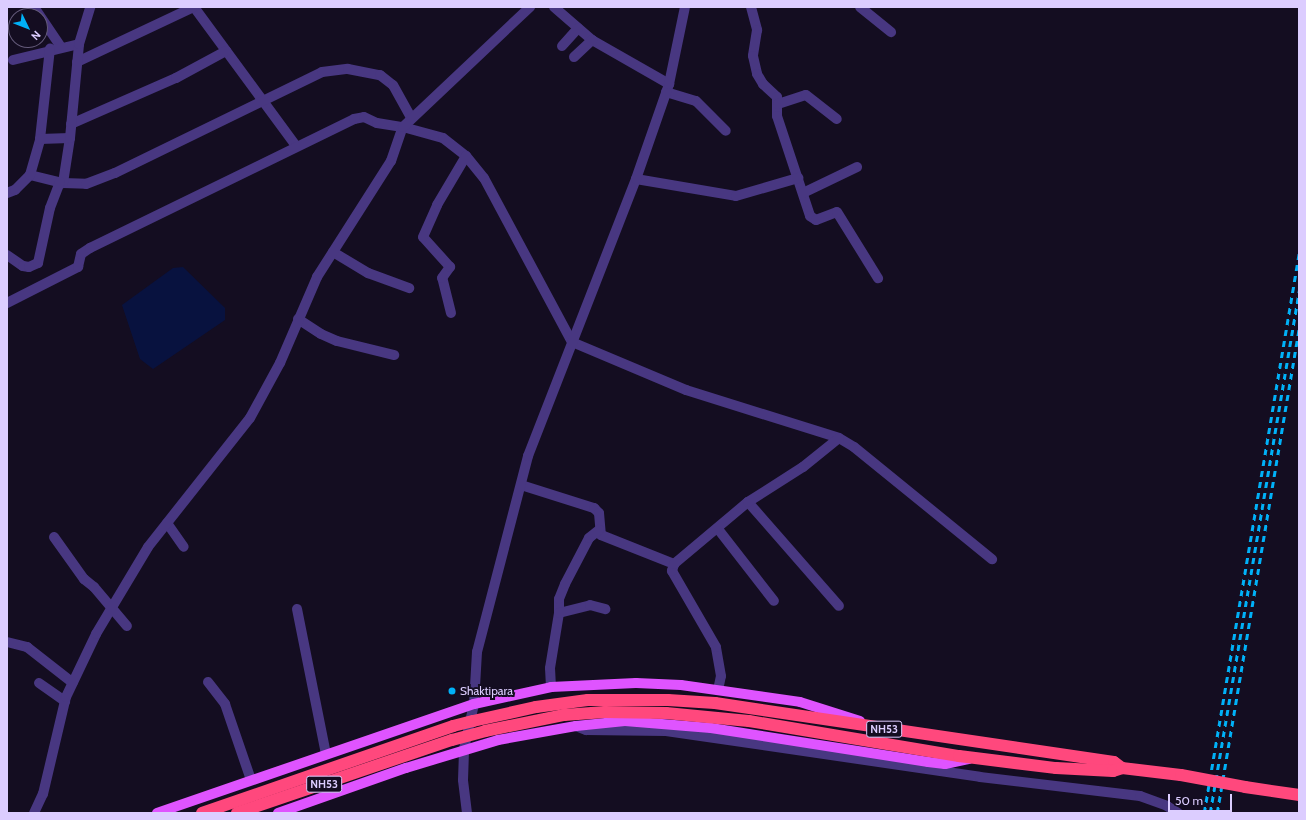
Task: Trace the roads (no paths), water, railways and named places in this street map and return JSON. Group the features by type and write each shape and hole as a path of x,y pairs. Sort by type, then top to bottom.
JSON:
{"highway":[{"name":"NH53","path":"202,813 453,726 536,706 588,700 644,706 749,721 974,758 1056,768 1113,771 1122,768 1181,775 1299,795"},
{"name":"NH53","path":"237,813 465,736 564,715 644,706 715,703 880,729 1114,762 1122,768"}],"main road":[{"path":"158,813 474,704 551,687 636,683 718,690 800,702 880,729"},
{"path":"278,813 464,749 498,740 576,726 625,721 660,722 764,735 945,764 974,758"}],"street":[{"path":"7,194 30,175 40,139 55,48 34,7"},
{"path":"7,255 29,267 38,263 50,208 61,183 70,138 79,44 90,7"},
{"path":"77,62 194,7 296,146"},
{"path":"34,813 43,794 65,701 96,634 148,547 250,418 280,363 317,277 391,161 403,127 530,7"},
{"path":"554,7 592,40 667,88 696,101 726,131"},
{"path":"467,813 463,780 464,749 474,704 477,652 528,456 636,178 667,88 684,7"},
{"path":"751,7 757,30 753,56 757,74 763,84 777,97 777,116 803,193 814,220 833,211 842,216 878,278"},
{"path":"860,7 891,32"},
{"path":"562,46 578,28"},
{"path":"574,57 592,40"},
{"path":"13,60 55,48 79,44"},
{"path":"71,124 176,78 226,51"},
{"path":"30,175 61,183 86,184 115,173 322,72 348,69 380,75 393,85 411,118"},
{"path":"778,104 806,95 837,119"},
{"path":"7,303 78,267 81,258 90,248 216,188 296,146 360,118 403,127 443,138 466,156 484,178 572,342 686,390 839,438 854,447 992,559"},
{"path":"40,139 70,138"},
{"path":"451,313 442,278 450,267 423,237 437,205 466,156"},
{"path":"803,193 857,167"},
{"path":"636,178 736,196 798,178"},
{"path":"333,252 368,273 409,288"},
{"path":"298,319 321,334 337,341 394,355"},
{"path":"718,690 722,676 716,647 672,571 674,564 718,529 748,502 803,468 839,438"},
{"path":"521,485 594,508 598,513 599,530 607,538 674,564"},
{"path":"748,502 839,606"},
{"path":"167,523 184,547"},
{"path":"718,529 774,601"},
{"path":"551,687 550,668 559,613 559,599 565,584 589,538 599,530"},
{"path":"54,537 84,579 112,607 127,626"},
{"path":"559,613 590,605 605,609"},
{"path":"298,609 326,754"},
{"path":"7,642 26,647 73,683"},
{"path":"208,682 225,704 250,780"},
{"path":"39,683 65,701"},
{"path":"576,726 586,730 666,731 980,777 1140,796 1178,813"}],"railway":[{"path":"1204,813 1299,253"},
{"path":"1210,813 1299,291"},
{"path":"1217,813 1299,330"}],"place":[{"name":"Shaktipara","path":"452,691"}]}
